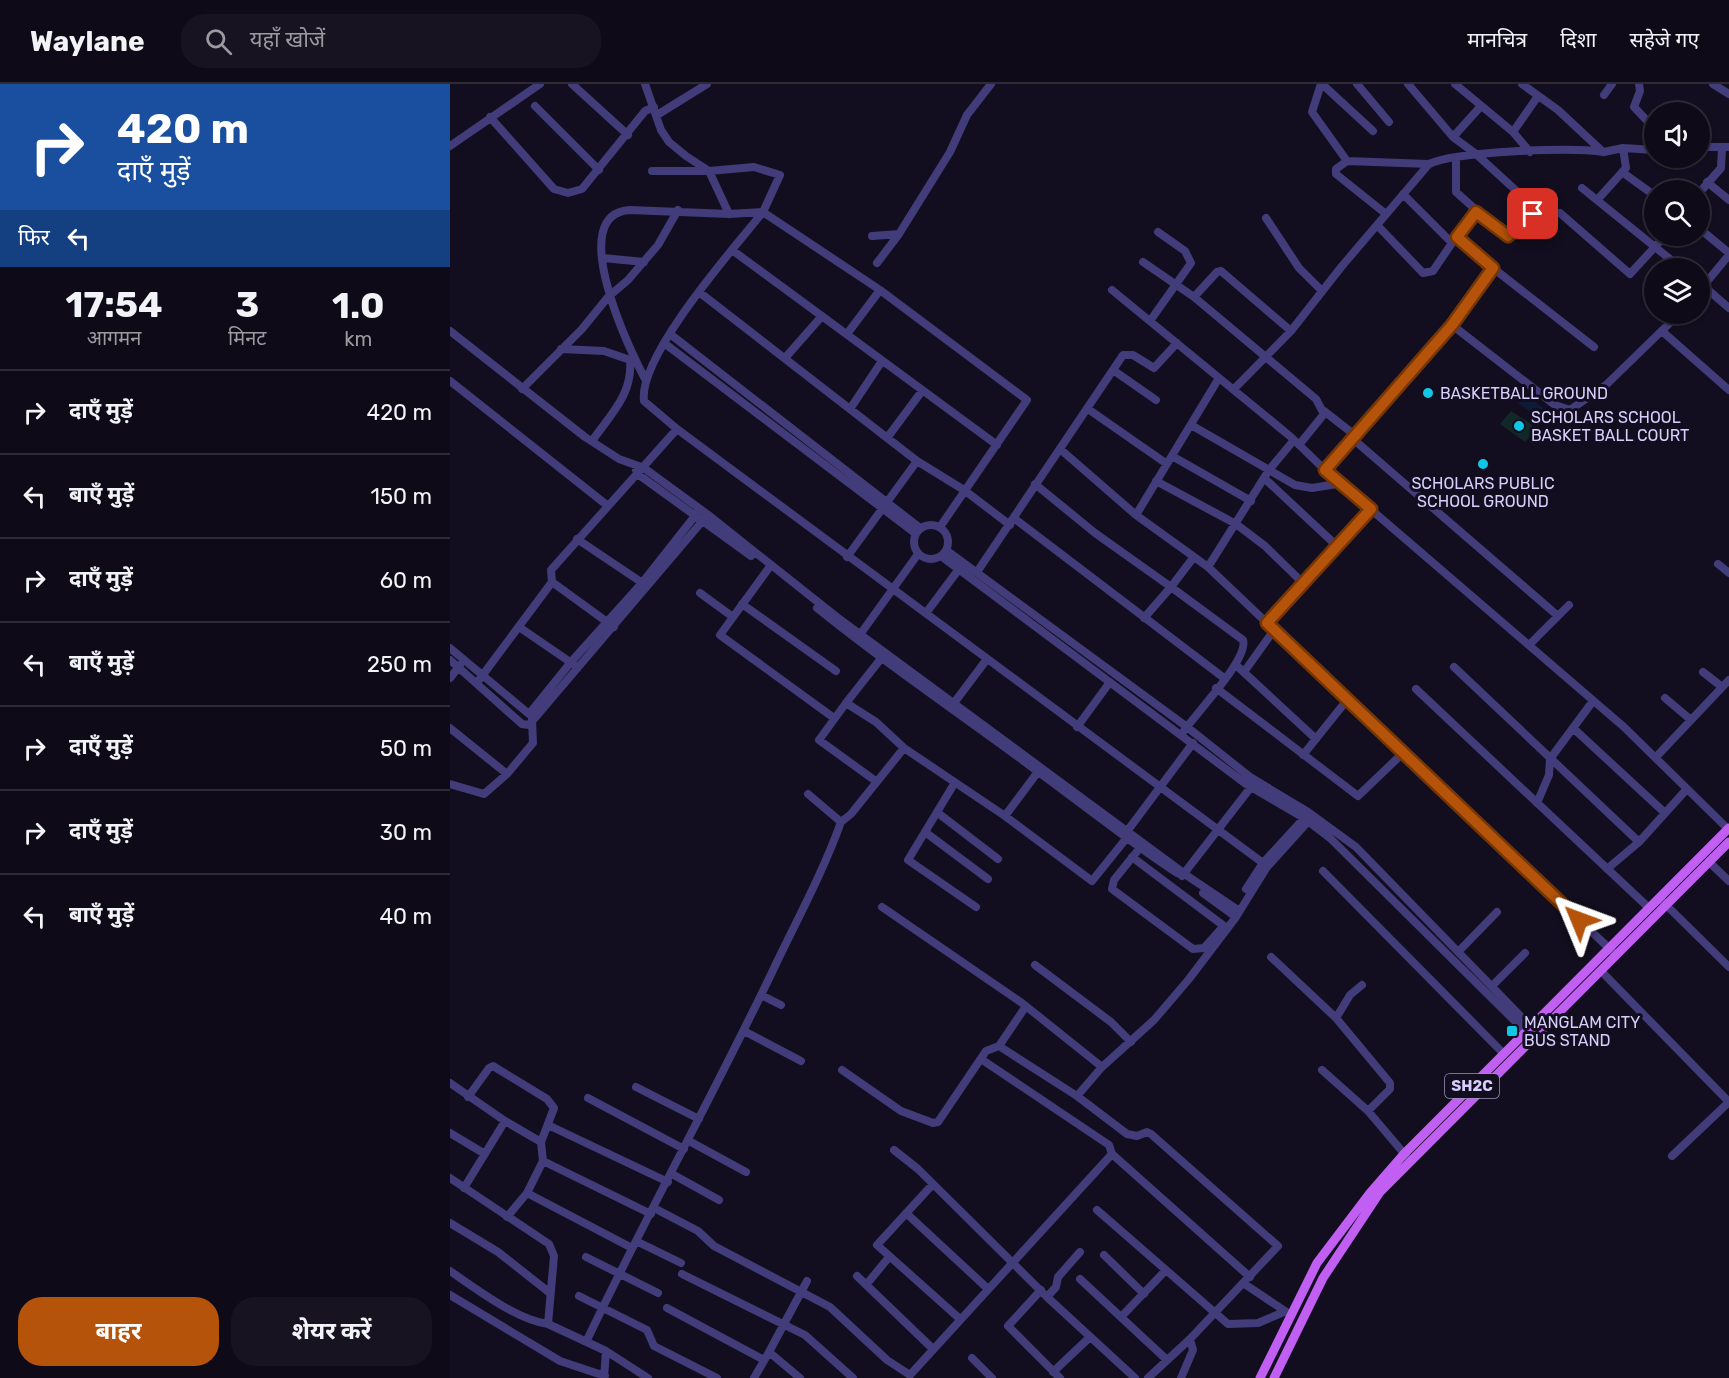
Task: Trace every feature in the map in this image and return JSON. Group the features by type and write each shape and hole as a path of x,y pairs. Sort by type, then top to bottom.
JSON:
{"main road":[{"name":"SH2C","path":"1274,1378 1306,1309 1341,1246 1407,1157 1504,1054 1532,1033 1609,948 1729,829"},
{"name":"SH2C","path":"1260,1378 1288,1313 1317,1263 1370,1193 1532,1033 1617,956 1729,842"}],"street":[{"path":"450,146 540,84"},
{"path":"572,84 628,135"},
{"path":"645,84 661,130 669,142 710,171 729,214"},
{"path":"490,117 554,189 568,193 582,189 628,135 645,111 655,111 707,84"},
{"path":"877,263 899,234 950,152 959,128 991,84"},
{"path":"1347,161 1312,112 1321,84 1374,131"},
{"path":"1357,84 1389,122"},
{"path":"1408,84 1453,137 1476,154 1534,210 1530,218 1508,236 1476,212 1454,188 1456,157"},
{"path":"1455,84 1512,132 1530,152"},
{"path":"1464,92 1469,84"},
{"path":"1522,84 1558,110 1604,152"},
{"path":"1604,95 1612,84"},
{"path":"1639,84 1640,91 1634,107 1644,118"},
{"path":"1713,84 1729,94"},
{"path":"1512,132 1538,96"},
{"path":"535,106 599,170"},
{"path":"1453,137 1481,106"},
{"path":"1709,180 1721,168 1726,148 1710,147"},
{"path":"1386,214 1336,174 1336,169 1347,161 1429,164 1476,154 1604,152 1623,148 1644,149"},
{"path":"1598,199 1626,168 1623,148"},
{"path":"1233,389 1291,332 1429,164"},
{"path":"652,171 710,171 754,167 780,175 763,212 699,292 664,343 645,379 644,401 676,429 847,557 894,589 1263,863"},
{"path":"1622,172 1644,188"},
{"path":"1710,185 1729,201"},
{"path":"1582,188 1667,258"},
{"path":"1403,194 1454,240 1594,347"},
{"path":"645,379 633,361 608,297 603,258 603,237 608,220 613,214 630,210 678,210 729,214 763,212 880,290 1027,400 940,527"},
{"path":"522,389 644,262 658,245 678,210"},
{"path":"1377,225 1423,273 1433,271 1476,212"},
{"path":"1560,213 1630,274 1657,246"},
{"path":"1266,218 1299,268 1323,291"},
{"path":"1150,321 1189,268 1191,258 1185,250 1158,232"},
{"path":"872,236 899,234"},
{"path":"1710,238 1729,254 1710,276"},
{"path":"732,250 997,445"},
{"path":"603,258 644,262"},
{"path":"1143,262 1194,297 1312,396 1324,411 1558,616"},
{"path":"1325,470 1452,325 1493,268"},
{"path":"1194,297 1217,272 1221,271 1291,332"},
{"path":"847,334 880,290"},
{"path":"1112,290 1297,442 1325,470 1343,483 1593,700 1656,757 1686,790 1729,829"},
{"path":"699,292 917,461 1012,522 1224,678"},
{"path":"1710,293 1729,308"},
{"path":"785,358 822,316"},
{"path":"1452,325 1565,410 1570,410 1606,384 1670,324"},
{"path":"450,332 592,441 639,470 701,515 858,637 1128,830 1234,913"},
{"path":"1663,332 1729,390"},
{"path":"670,334 884,506"},
{"path":"664,343 918,531"},
{"path":"977,572 1123,355 1129,354 1154,368 1177,343"},
{"path":"561,349 604,351 633,361"},
{"path":"592,441 628,390 633,361"},
{"path":"850,409 882,361"},
{"path":"1113,370 1156,400"},
{"path":"1136,515 1219,378"},
{"path":"450,381 608,506"},
{"path":"887,438 922,391"},
{"path":"1088,409 1167,464"},
{"path":"1208,567 1269,470 1323,417 1324,411"},
{"path":"1191,425 1295,485 1305,487 1343,483"},
{"path":"479,680 552,582 551,570 676,429"},
{"path":"1060,449 1136,515 1208,567 1617,956"},
{"path":"1172,456 1251,501"},
{"path":"847,557 917,461"},
{"path":"1264,478 1337,546"},
{"path":"1156,481 1236,524 1264,546 1303,583"},
{"path":"1035,484 1095,533 1243,640 1244,649 1236,665 1181,735"},
{"path":"1267,623 1371,509"},
{"path":"450,784 484,794 507,774 533,743 531,713 571,662 645,585 701,515"},
{"path":"930,524 940,527 948,537 944,553 929,559 918,554 913,544 918,531 930,524"},
{"path":"577,539 645,585"},
{"path":"944,553 977,572 1187,727 1250,777 1356,847 1492,986 1532,1033"},
{"path":"944,553 959,569 1251,787 1309,817 1532,1033"},
{"path":"858,637 918,554"},
{"path":"1144,618 1193,558"},
{"path":"1718,564 1729,573"},
{"path":"769,566 720,635 834,718"},
{"path":"926,613 959,569"},
{"path":"552,582 610,624"},
{"path":"700,593 733,617"},
{"path":"742,604 836,671"},
{"path":"1528,645 1569,605"},
{"path":"450,648 461,664 522,724 527,726 578,669 610,624"},
{"path":"519,627 578,669"},
{"path":"1244,672 1274,630"},
{"path":"877,782 819,740 884,656"},
{"path":"884,656 954,703 1040,769 1125,840 1183,875"},
{"path":"954,703 987,659"},
{"path":"450,660 461,664"},
{"path":"450,678 461,664"},
{"path":"1236,665 1316,739"},
{"path":"1454,667 1639,842"},
{"path":"1702,672 1722,687"},
{"path":"479,680 524,713 531,713"},
{"path":"1656,757 1729,680"},
{"path":"1077,727 1110,682"},
{"path":"1216,688 1358,796 1403,753"},
{"path":"1416,689 1649,908"},
{"path":"1665,698 1691,720"},
{"path":"1303,755 1347,700"},
{"path":"1537,803 1549,775 1550,759 1593,700"},
{"path":"846,703 876,722 904,748 954,784 1005,816 1092,881 1125,840 1128,830 1193,743"},
{"path":"450,728 507,774"},
{"path":"1573,728 1665,813"},
{"path":"586,1340 689,1141 826,865 841,822 904,748"},
{"path":"1005,816 1040,769"},
{"path":"954,784 939,813 924,832 908,860 976,907"},
{"path":"1183,875 1251,787"},
{"path":"1607,869 1639,842 1686,790"},
{"path":"808,794 841,822"},
{"path":"939,813 998,859"},
{"path":"1077,1096 1102,1067 1131,1042 1189,979 1234,913 1263,863 1309,817"},
{"path":"1139,849 1114,880 1112,889 1193,949 1204,948 1224,926 1309,817"},
{"path":"924,832 988,879"},
{"path":"1132,857 1224,926"},
{"path":"1709,862 1729,881"},
{"path":"1323,871 1504,1054"},
{"path":"1659,897 1729,967"},
{"path":"882,907 1026,1006 1102,1067"},
{"path":"1458,952 1497,912"},
{"path":"1492,986 1525,953"},
{"path":"1270,957 1336,1018 1390,1083 1389,1089 1368,1111"},
{"path":"1035,965 1112,1022 1131,1042"},
{"path":"1601,971 1729,1102 1672,1156"},
{"path":"1336,1018 1350,995 1362,985"},
{"path":"761,995 781,1005"},
{"path":"842,1070 901,1111 933,1123 938,1122 986,1052 999,1046 1026,1006"},
{"path":"744,1031 801,1060"},
{"path":"999,1046 1077,1096 1127,1134 1137,1136 1146,1132 1151,1134 1276,1242 1277,1249 1190,1339 1148,1378"},
{"path":"981,1059 1109,1145 1112,1154 1247,1280 1288,1313"},
{"path":"468,1097 489,1068 493,1066 553,1105 554,1112 541,1142 543,1161 527,1193 507,1216"},
{"path":"1322,1070 1368,1111 1407,1157"},
{"path":"450,1083 505,1121 541,1142"},
{"path":"636,1087 699,1119"},
{"path":"588,1098 684,1149"},
{"path":"464,1188 505,1121"},
{"path":"548,1125 668,1182"},
{"path":"450,1133 484,1154"},
{"path":"689,1141 746,1172"},
{"path":"894,1150 933,1184 1044,1294 1135,1378"},
{"path":"543,1161 698,1231 714,1246 830,1307 904,1373 910,1375 987,1288 1112,1154"},
{"path":"672,1174 719,1200"},
{"path":"450,1178 543,1239 553,1250 548,1324"},
{"path":"933,1184 877,1242 879,1249 960,1319"},
{"path":"527,1193 634,1244 681,1263"},
{"path":"1097,1210 1228,1324 1258,1323 1288,1313"},
{"path":"906,1213 987,1288"},
{"path":"450,1223 498,1252 550,1293"},
{"path":"1080,1252 1058,1277 1056,1287 1044,1294 1008,1326 1057,1375 1090,1337"},
{"path":"1104,1256 1143,1294"},
{"path":"586,1257 657,1293"},
{"path":"866,1285 889,1257"},
{"path":"1121,1317 1166,1270"},
{"path":"450,1271 492,1299 534,1320 586,1340 648,1378"},
{"path":"682,1274 805,1335 853,1378"},
{"path":"857,1276 933,1349"},
{"path":"1080,1279 1167,1360"},
{"path":"754,1378 807,1281"},
{"path":"450,1295 560,1361 604,1377 606,1351"},
{"path":"579,1296 647,1330 654,1346 717,1378"},
{"path":"667,1308 764,1360"},
{"path":"1181,1378 1193,1350 1190,1339"},
{"path":"769,1352 800,1378"},
{"path":"972,1358 992,1378"}],"green space":[{"name":"SCHOLARS SCHOOL BASKET BALL COURT","path":"1511,411 1537,428 1525,442 1500,424"}],"water":[{"path":"1526,395 1546,410 1538,417 1518,403"}],"place":[{"name":"BASKETBALL GROUND","path":"1428,393"},
{"name":"SCHOLARS SCHOOL BASKET BALL COURT","path":"1519,426"},
{"name":"SCHOLARS PUBLIC SCHOOL GROUND","path":"1483,464"},
{"name":"MANGLAM CITY BUS STAND","path":"1512,1031"}],"route":[{"path":"1533,214 1508,236 1476,212 1457,237 1493,268 1452,325 1325,470 1371,509 1267,623 1579,920"}]}
